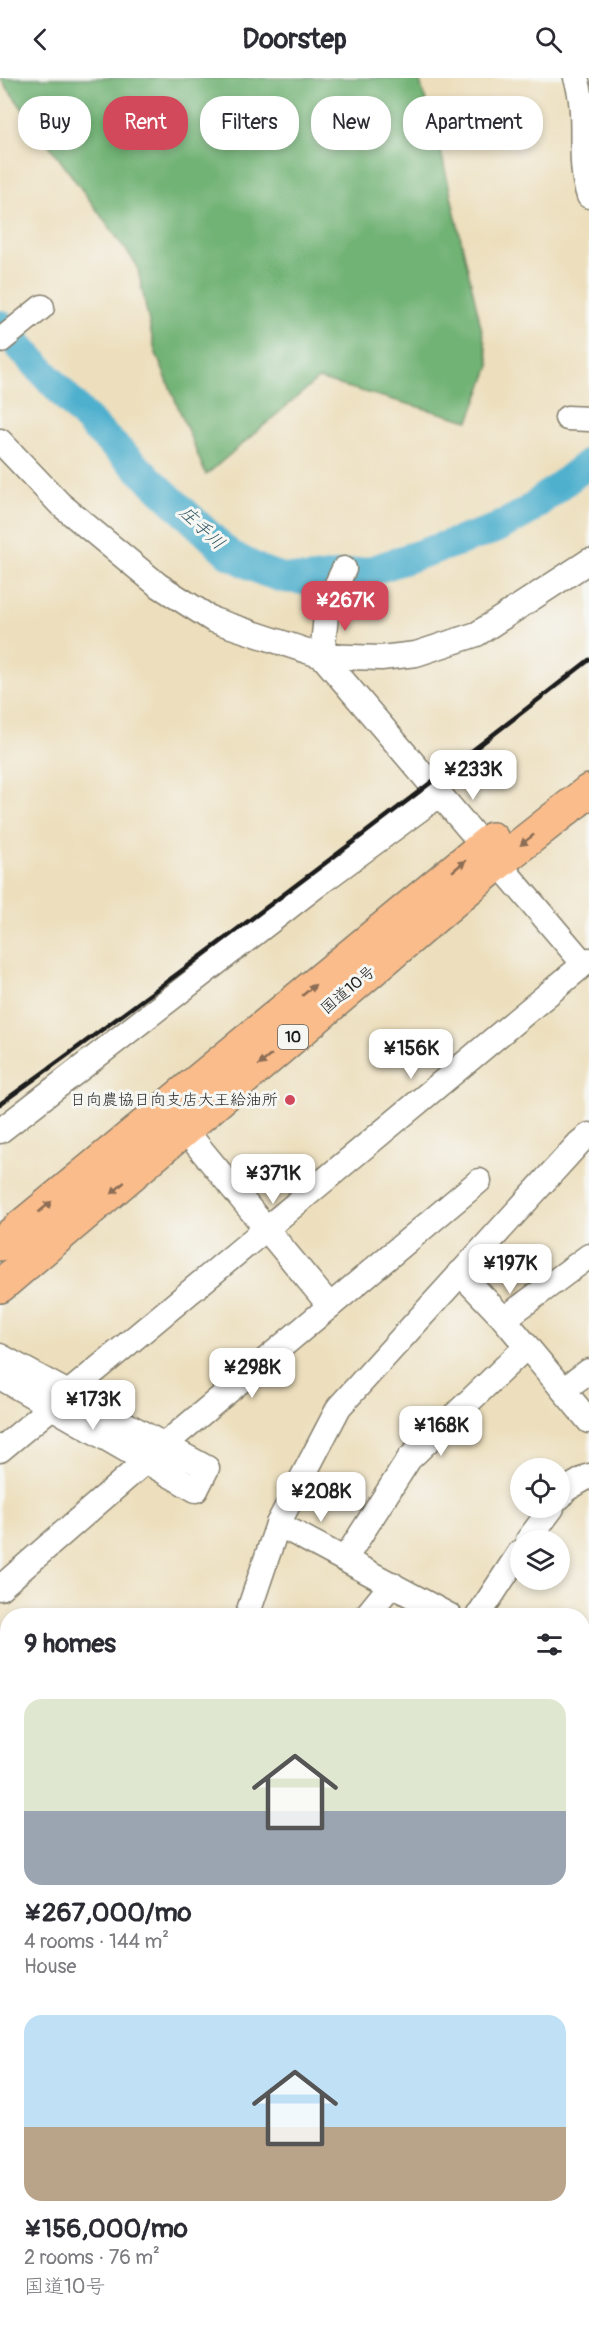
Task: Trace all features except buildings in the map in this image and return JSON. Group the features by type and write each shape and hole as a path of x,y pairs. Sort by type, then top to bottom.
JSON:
{"highway":[{"name":"国道10号","path":"0,1286 112,1194 589,766"},
{"name":"国道10号","path":"0,1244 491,854 589,791"}],"street":[{"path":"576,78 584,117 583,179 589,196"},
{"path":"0,341 42,307"},
{"path":"0,441 60,504 158,585 213,620 322,656 381,658 416,654 477,634 589,561"},
{"path":"0,1450 586,962 439,795 322,656 327,605 344,569"},
{"path":"0,1131 317,885 439,795"},
{"path":"184,1129 330,1306"},
{"path":"250,1608 278,1524 339,1407 579,1143 589,1135"},
{"path":"0,1588 163,1446 479,1181"},
{"path":"504,1319 589,1256"},
{"path":"460,1273 504,1319 589,1421"},
{"path":"345,1559 409,1459 527,1346"},
{"path":"0,1356 60,1400 145,1462 196,1490 207,1468 60,1400 0,1377"},
{"path":"563,1390 589,1371"},
{"path":"570,1487 589,1476"},
{"path":"278,1524 436,1608"},
{"path":"483,1608 510,1566"},
{"path":"372,1608 392,1584"}],"green space":[{"path":"0,78 419,78 424,96 403,96 403,150 440,150 490,366 469,421 318,379 206,475 155,351 137,265 53,150 91,150 91,96 18,96 18,103"}],"waterway":[{"name":"庄手川","path":"0,325 94,427 229,554 262,571 283,578 306,580 370,571 495,529 525,513 589,463"}],"railway":[{"path":"0,1104 296,885 589,660"}],"place":[{"name":"日向農協日向支店大王給油所","path":"290,1100"}]}
